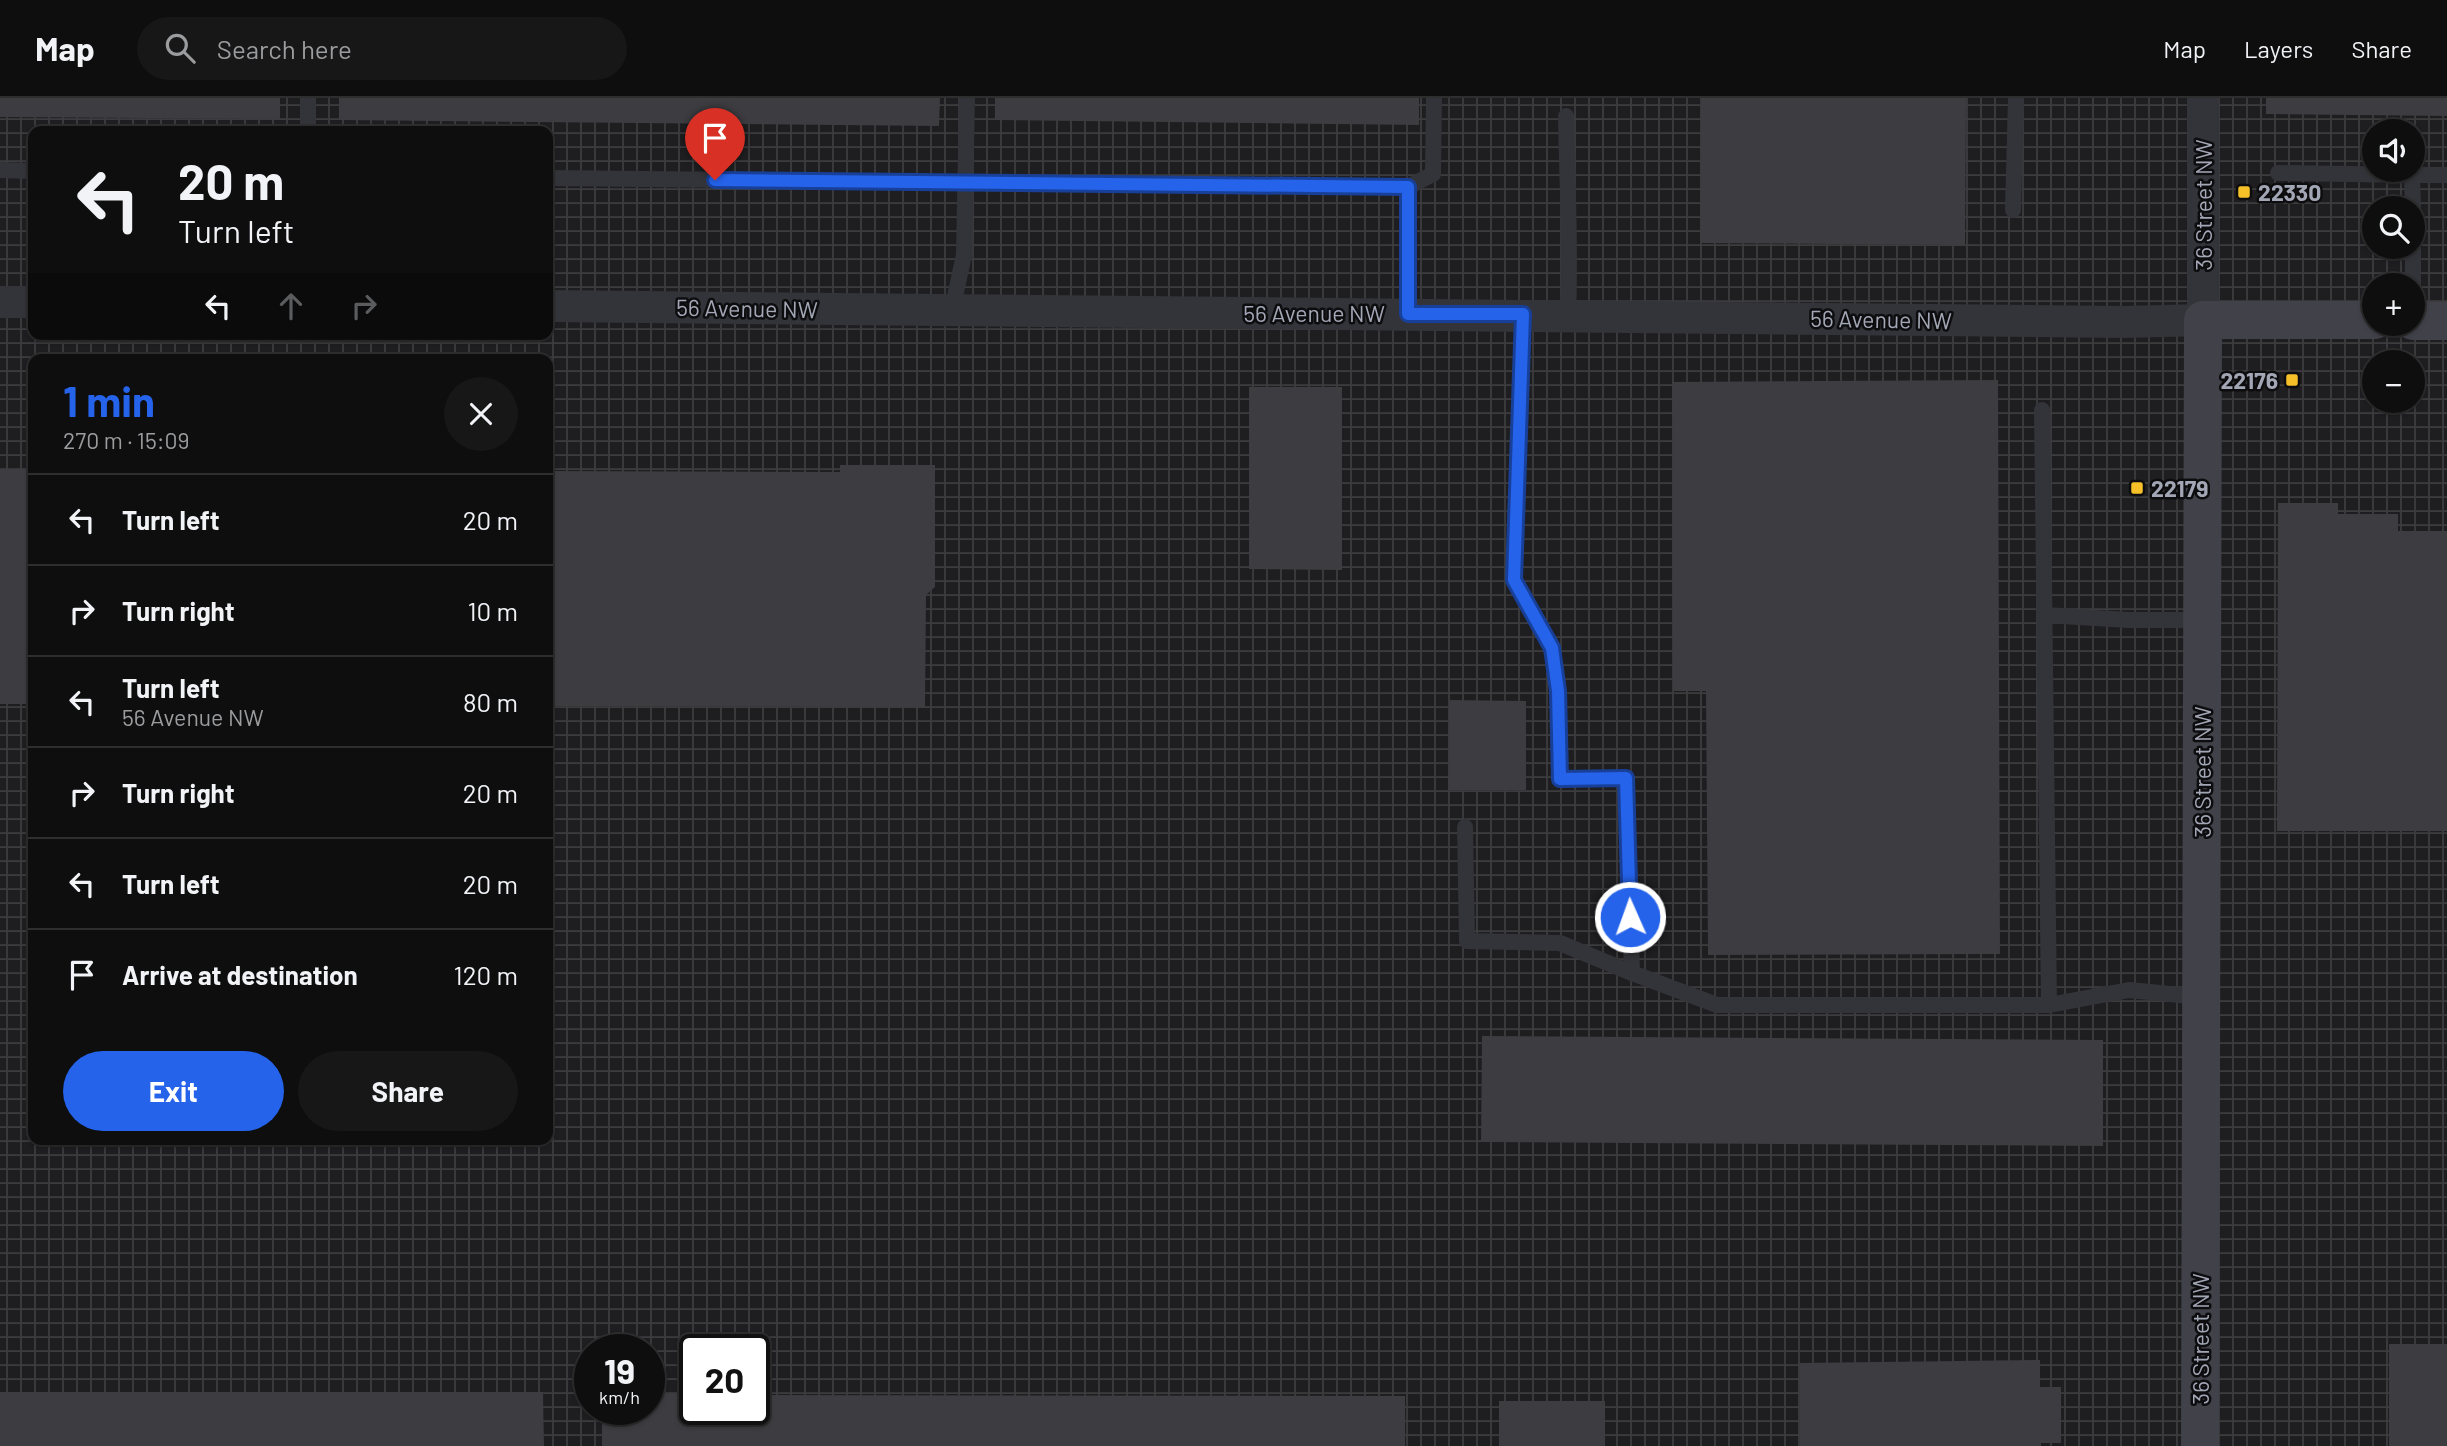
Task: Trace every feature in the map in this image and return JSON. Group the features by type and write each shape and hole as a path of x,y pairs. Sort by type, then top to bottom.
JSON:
{"street":[{"name":"36 Street NW","path":"2200,1446 2203,98"},
{"path":"0,302 28,302"},
{"name":"56 Avenue NW","path":"553,306 2123,322 2362,320"},
{"path":"2425,321 2447,321"}],"lane":[{"path":"308,126 309,98"},
{"path":"952,310 964,255 967,98"},
{"path":"553,178 1408,187 1433,174 1434,98"},
{"path":"2013,210 2015,98"},
{"path":"1566,116 1571,260 1568,315"},
{"path":"0,170 28,171"},
{"path":"2278,173 2362,174"},
{"path":"2425,175 2447,175"},
{"path":"1408,187 1408,314"},
{"path":"1523,314 1514,580 1552,648 1558,691 1560,779 1626,778 1632,973"},
{"path":"2042,410 2049,1005"},
{"path":"2045,615 2129,620 2202,620"},
{"path":"1465,827 1467,941 1560,943 1717,1005 2049,1005 2129,990 2201,997"}],"shaded area":[{"path":"0,98 2447,98 2447,1446 0,1446"}],"building":[{"path":"0,98 280,98 280,119 0,117"},
{"path":"339,98 940,98 939,126 339,120"},
{"path":"995,98 1419,98 1419,125 995,120"},
{"path":"1701,98 1966,98 1965,245 1700,243"},
{"path":"2266,98 2447,98 2447,116 2266,114"},
{"path":"1998,380 2000,954 1708,955 1706,691 1673,691 1672,382"},
{"path":"1249,387 1342,387 1342,570 1249,569"},
{"path":"840,465 935,465 935,587 926,595 925,707 553,706 553,471 840,472"},
{"path":"0,469 28,469 28,704 0,704"},
{"path":"2278,503 2338,503 2338,514 2398,514 2398,531 2447,531 2447,831 2277,831"},
{"path":"1449,700 1526,701 1526,790 1448,790"},
{"path":"1482,1036 2103,1040 2103,1146 1481,1142"},
{"path":"2389,1344 2447,1344 2447,1446 2389,1446"},
{"path":"2040,1360 2040,1387 2061,1387 2061,1443 2041,1443 2041,1446 1800,1446 1799,1363"},
{"path":"0,1392 543,1392 544,1446 0,1446"},
{"path":"665,1394 679,1394 679,1425 770,1425 770,1395 1405,1396 1405,1446 602,1446 602,1425 665,1425"},
{"path":"1499,1401 1605,1401 1605,1446 1499,1446"}],"place":[{"name":"22330","path":"2244,192"},
{"name":"22176","path":"2292,380"},
{"name":"22179","path":"2137,488"}],"route":[{"path":"715,180 1408,187 1408,314 1523,314 1514,580 1552,648 1558,691 1560,779 1626,778 1630,917"}]}
